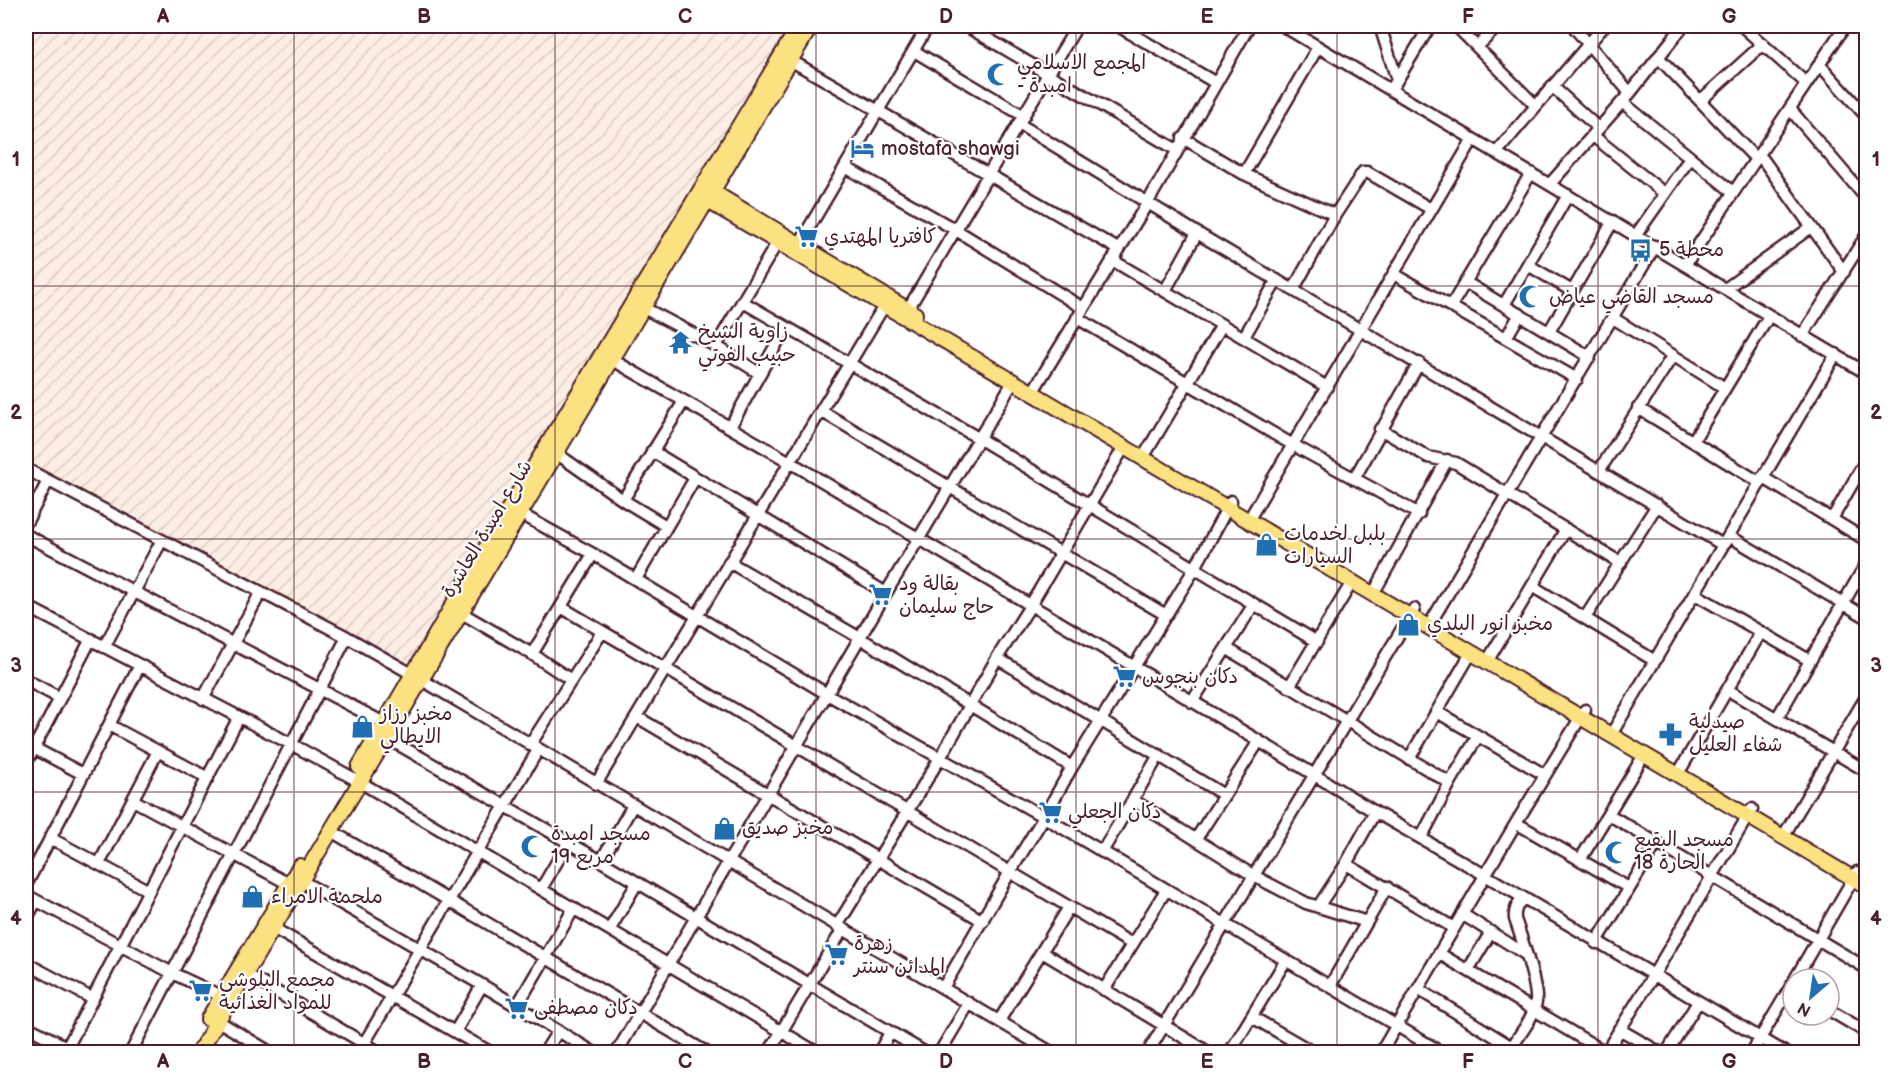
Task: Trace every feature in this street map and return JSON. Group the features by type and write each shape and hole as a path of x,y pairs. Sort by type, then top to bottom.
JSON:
{"main road":[{"name":"شارع امبدة العاشرة","path":"199,1053 273,928 295,882 331,831 384,723 460,612 556,453 642,307 799,26"},
{"name":"شارع امبدة العاشرة","path":"188,1053 221,996 295,882 356,781 387,738 416,677 681,220 705,193 811,26"},
{"path":"705,193 777,243 884,306 936,332 1147,451 1352,582 1491,655 1644,755 1750,812 1859,876"},
{"path":"705,193 800,243 908,309 936,332 1013,382 1034,389 1124,447 1229,505 1252,514 1377,587 1412,613"},
{"path":"1430,623 1471,653 1583,714 1615,728 1682,767 1750,812 1787,830 1859,876 1866,886"}],"street":[{"path":"800,243 928,26"},
{"path":"966,26 1176,150"},
{"path":"908,309 1077,26"},
{"path":"1118,26 1216,83"},
{"path":"1034,389 1148,202 1249,26"},
{"path":"1283,26 1298,29 1318,47 1394,85 1473,139 1866,372"},
{"path":"1380,26 1394,85"},
{"path":"1394,85 1430,26"},
{"path":"1456,26 1535,105"},
{"path":"1477,47 1498,26"},
{"path":"1573,26 1630,93"},
{"path":"1497,152 1604,26"},
{"path":"1550,184 1630,93 1683,26"},
{"path":"1742,26 1806,83"},
{"path":"1685,265 1845,26"},
{"path":"1700,101 1763,44"},
{"path":"1245,174 1318,47"},
{"path":"914,51 1197,233 1657,505 1844,603 1866,617"},
{"path":"1658,57 1758,157 1844,272"},
{"path":"790,60 1118,249"},
{"path":"1819,64 1866,116"},
{"path":"1552,86 1595,131 1664,194"},
{"path":"1622,102 1733,192"},
{"path":"1790,109 1866,198"},
{"path":"1183,138 1245,174 1335,215"},
{"path":"1252,514 1473,139"},
{"path":"1636,235 1690,158"},
{"path":"845,167 956,230 1083,308"},
{"path":"1293,290 1335,215 1363,172 1367,172 1431,209"},
{"path":"1451,306 1531,173"},
{"path":"1504,305 1568,195"},
{"path":"1549,332 1613,221"},
{"path":"1725,289 1810,228"},
{"path":"1165,291 1197,233"},
{"path":"1802,336 1844,272 1862,253 1866,236"},
{"path":"716,346 777,243"},
{"path":"1430,623 1509,495 1541,436 1655,246"},
{"path":"1112,260 1327,387"},
{"path":"1528,265 1572,291"},
{"path":"1394,274 1577,379"},
{"path":"1244,337 1277,280"},
{"path":"1465,282 1590,357"},
{"path":"743,302 980,439 1317,642"},
{"path":"596,784 884,306"},
{"path":"642,307 716,346 759,373"},
{"path":"1506,338 1520,314"},
{"path":"1693,441 1769,316"},
{"path":"1077,318 1293,445 1419,514"},
{"path":"1613,318 1725,388"},
{"path":"1147,451 1222,325"},
{"path":"730,427 786,327"},
{"path":"1615,728 1836,354"},
{"path":"1599,471 1673,355"},
{"path":"611,359 790,462 1375,812 1784,1053"},
{"path":"1354,479 1419,363"},
{"path":"617,1053 886,593 1013,382"},
{"path":"623,500 684,401"},
{"path":"1638,408 1866,540"},
{"path":"821,411 1166,615"},
{"path":"1380,429 1428,456 1456,463 1621,563"},
{"path":"769,1053 809,985 877,859 940,758 997,658 1124,447"},
{"path":"652,452 886,593"},
{"path":"556,453 623,500 666,526"},
{"path":"1377,587 1447,460"},
{"path":"1832,519 1866,462"},
{"path":"26,469 347,637 1051,1053"},
{"path":"636,579 695,478"},
{"path":"26,523 48,481"},
{"path":"943,988 1100,720 1195,568 1229,505"},
{"path":"1585,618 1657,505"},
{"path":"519,513 636,579 827,694 1044,818 1441,1053"},
{"path":"1491,655 1566,529"},
{"path":"26,535 384,723"},
{"path":"104,647 162,540"},
{"path":"532,654 593,554"},
{"path":"729,562 860,638 1072,767"},
{"path":"1777,718 1866,564"},
{"path":"1289,687 1352,582"},
{"path":"1532,586 1655,661"},
{"path":"203,699 261,592"},
{"path":"1695,594 1809,660"},
{"path":"1191,702 1254,604"},
{"path":"26,606 293,745 610,929 816,1053"},
{"path":"561,607 1132,944"},
{"path":"460,612 572,680"},
{"path":"1148,1053 1412,613"},
{"path":"361,1048 504,806 572,680 602,632"},
{"path":"1682,767 1761,632"},
{"path":"131,1053 293,745 347,637"},
{"path":"26,763 30,746 60,698 91,639"},
{"path":"1226,648 1450,783"},
{"path":"1409,759 1471,653"},
{"path":"997,658 1224,795"},
{"path":"26,885 139,666"},
{"path":"26,680 60,698"},
{"path":"1728,690 1866,771"},
{"path":"1787,830 1866,697"},
{"path":"1437,712 1545,775"},
{"path":"1381,1053 1583,714"},
{"path":"26,1041 29,1027 72,1050 93,999 120,945 239,717"},
{"path":"637,717 983,921"},
{"path":"109,725 208,778"},
{"path":"1421,838 1478,736"},
{"path":"387,738 601,861 924,1053"},
{"path":"1196,839 1259,741"},
{"path":"30,746 83,774"},
{"path":"99,864 158,751"},
{"path":"1102,852 1159,755"},
{"path":"1580,860 1644,755"},
{"path":"133,800 420,948 593,1053"},
{"path":"1133,800 1254,876 1306,903 1367,922"},
{"path":"601,861 633,805"},
{"path":"1318,907 1346,864 1375,812"},
{"path":"1440,954 1605,1053 1750,812"},
{"path":"1608,814 1866,968"},
{"path":"1516,823 1629,888"},
{"path":"331,831 706,1053"},
{"path":"50,838 149,891"},
{"path":"541,889 568,843"},
{"path":"1596,943 1657,843"},
{"path":"1346,864 1454,928"},
{"path":"1803,967 1859,876"},
{"path":"610,929 637,883"},
{"path":"1330,986 1387,887"},
{"path":"1104,990 1166,890"},
{"path":"26,920 31,898 174,974 221,996"},
{"path":"1418,990 1513,1051 1533,1010 1536,996 1514,913 1522,899"},
{"path":"999,1021 1069,907"},
{"path":"517,1006 574,908"},
{"path":"1462,914 1525,954"},
{"path":"273,928 489,1052"},
{"path":"1468,970 1491,932"},
{"path":"1042,952 1208,1053"},
{"path":"1230,1053 1286,960"},
{"path":"26,963 93,999"},
{"path":"246,974 361,1048 379,1053"},
{"path":"455,1032 482,985"},
{"path":"1667,1053 1698,1002"},
{"path":"940,1053 969,1003"},
{"path":"1752,1053 1781,1004"},
{"path":"1252,1017 1313,1053"},
{"path":"1841,1017 1866,1032"},
{"path":"218,1021 270,1053"},
{"path":"1620,1029 1659,1053"},
{"path":"545,1053 558,1031"},
{"path":"879,1053 890,1033"},
{"path":"1289,1053 1295,1042"}],"shaded area":[{"path":"26,26 810,26 427,672 26,465"}],"place":[{"name":"المجمع الاسلامي - امبدة","path":"999,74"},
{"name":"mostafa shawgi","path":"863,149"},
{"name":"كافتريا المهتدي","path":"806,237"},
{"name":"محطة 5","path":"1641,250"},
{"name":"مسجد القاضي عياض","path":"1531,297"},
{"name":"زاوية الشيخ حبيب الفوتي","path":"680,343"},
{"name":"بلبل لخدمات السيارات","path":"1266,545"},
{"name":"بقالة ود حاج سليمان","path":"881,595"},
{"name":"مخبز انور البلدي","path":"1409,624"},
{"name":"دكان بنجوس","path":"1124,677"},
{"name":"مخبز رزاز الايطالي","path":"362,726"},
{"name":"صيدلية شفاء العليل","path":"1671,734"},
{"name":"دكان الجعلي","path":"1050,812"},
{"name":"مخبز صديق","path":"724,828"},
{"name":"مسجد امبدة مربع 19","path":"533,846"},
{"name":"مسجد البقيع الحارة 18","path":"1616,852"},
{"name":"ملحمة الامراء","path":"253,897"},
{"name":"زهرة المدائن سنتر","path":"836,955"},
{"name":"مجمع البلوشي للمواد الغذائية","path":"201,991"},
{"name":"دكان مصطفى","path":"516,1008"}]}
